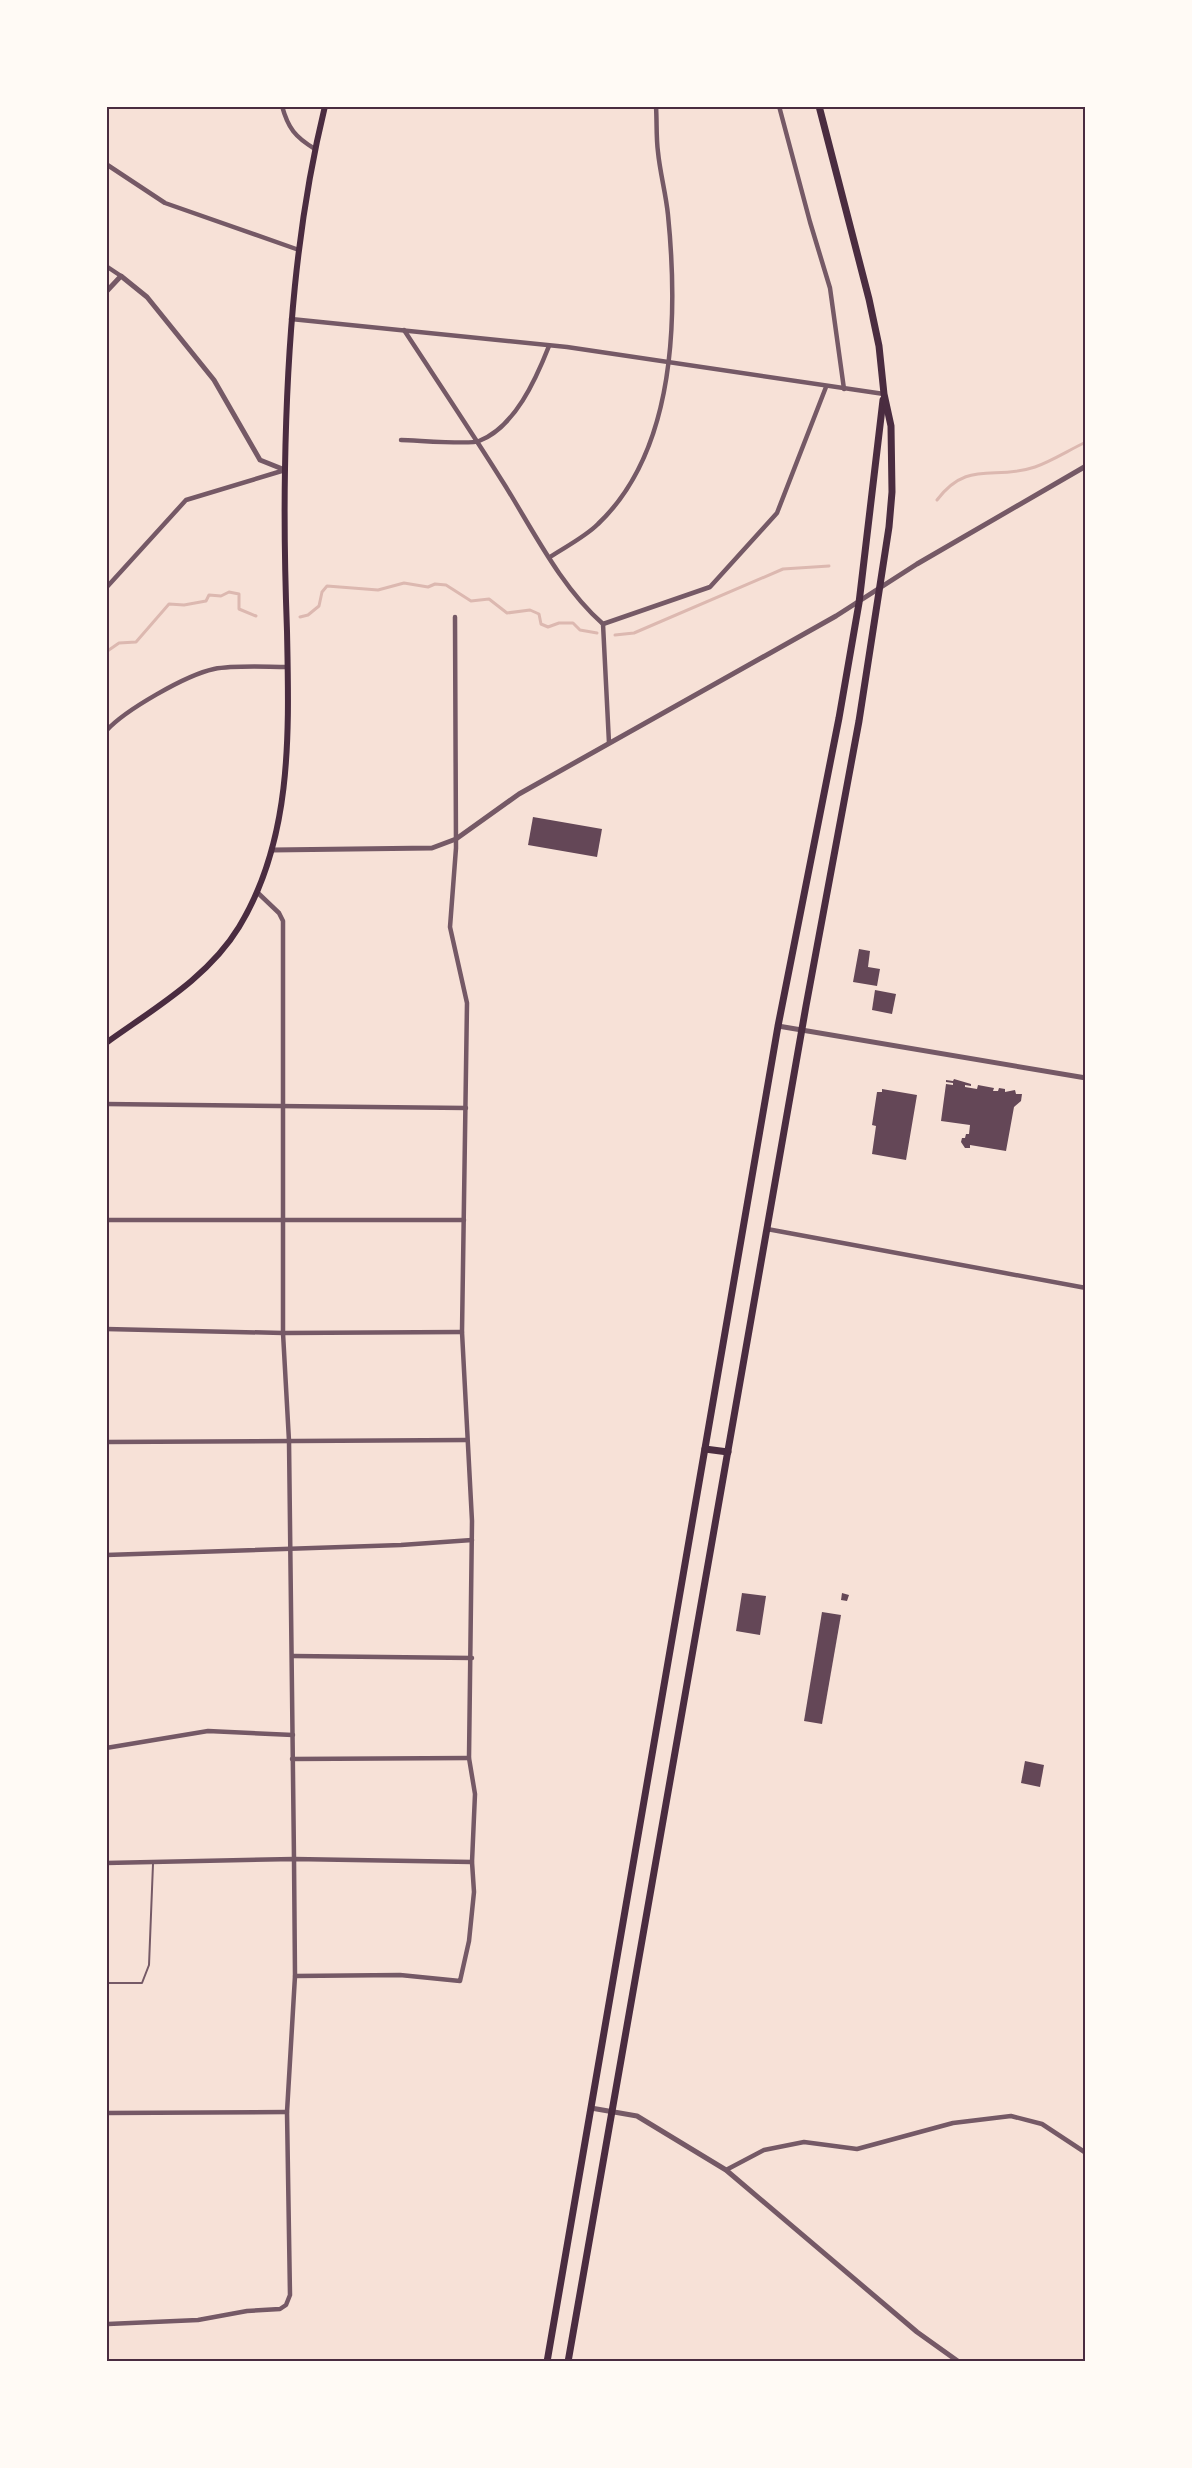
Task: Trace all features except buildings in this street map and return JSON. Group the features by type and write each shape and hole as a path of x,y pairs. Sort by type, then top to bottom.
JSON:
{"main road":[{"path":"107,1043 196,978 224,951 257,892 272,850 285,782 289,708 285,470 291,319 298,250 315,149 325,106"},
{"path":"568,2361 801,1030 859,722 890,527 891,426 884,394 879,346 872,310 819,106"},
{"path":"547,2361 778,1026 839,718 859,603 884,394"},
{"path":"705,1449 728,1452"}],"street":[{"path":"282,106 288,125 302,141 315,149"},
{"path":"549,557 597,525 620,499 634,476 653,435 663,398 672,296 668,214 658,152 656,106"},
{"path":"779,106 830,288 844,389"},
{"path":"106,164 165,203 298,250"},
{"path":"106,266 147,297 214,380 260,460 285,470"},
{"path":"106,292 121,276"},
{"path":"291,319 668,361 826,387 884,394"},
{"path":"404,330 478,442 549,557 586,609 603,624 609,743"},
{"path":"401,440 478,442 498,428 521,404 539,373 549,346"},
{"path":"603,624 710,587 777,513 826,387"},
{"path":"272,850 432,848 456,839 519,794 859,603 917,564 1086,466"},
{"path":"106,588 186,501 285,470"},
{"path":"295,1976 400,1975 460,1981 469,1941 474,1892 472,1862 475,1794 469,1758 472,1540 462,1332 467,1003 450,927 456,839 455,617"},
{"path":"106,730 117,718 183,681 214,669 287,667"},
{"path":"108,2324 198,2320 247,2311 280,2309 286,2305 290,2295 287,2112 295,1976 291,1548 289,1441 283,1333 283,921 279,913 257,892"},
{"path":"778,1026 1086,1078"},
{"path":"106,1104 466,1108"},
{"path":"106,1234 106,1219 464,1220"},
{"path":"767,1229 1086,1288"},
{"path":"106,1329 283,1333 462,1332"},
{"path":"106,1442 467,1440"},
{"path":"106,1555 401,1545 472,1540"},
{"path":"293,1656 472,1658"},
{"path":"106,1748 208,1731 293,1735"},
{"path":"292,1759 469,1758"},
{"path":"106,1863 294,1859 472,1862"},
{"path":"591,2108 637,2116 726,2170 917,2332 959,2361"},
{"path":"106,2113 287,2112"},
{"path":"726,2170 764,2151 804,2142 857,2150 953,2123 1011,2116 1042,2124 1086,2153"},
{"path":"106,2267 108,2324 106,2351"}],"lane":[{"path":"106,1983 142,1983 149,1965 153,1861"}],"waterway":[{"path":"937,500 948,487 971,475 1020,471 1035,467 1086,442"},
{"path":"615,635 634,633 783,569 829,566"},
{"path":"300,617 308,615 319,606 322,592 327,586 378,590 404,583 428,587 435,584 446,585 471,601 489,599 507,613 530,610 539,614 541,624 548,627 559,623 573,623 580,630 597,633"},
{"path":"106,652 119,643 136,642 169,604 184,605 206,601 209,595 221,596 229,592 239,594 239,609 256,616"}]}
